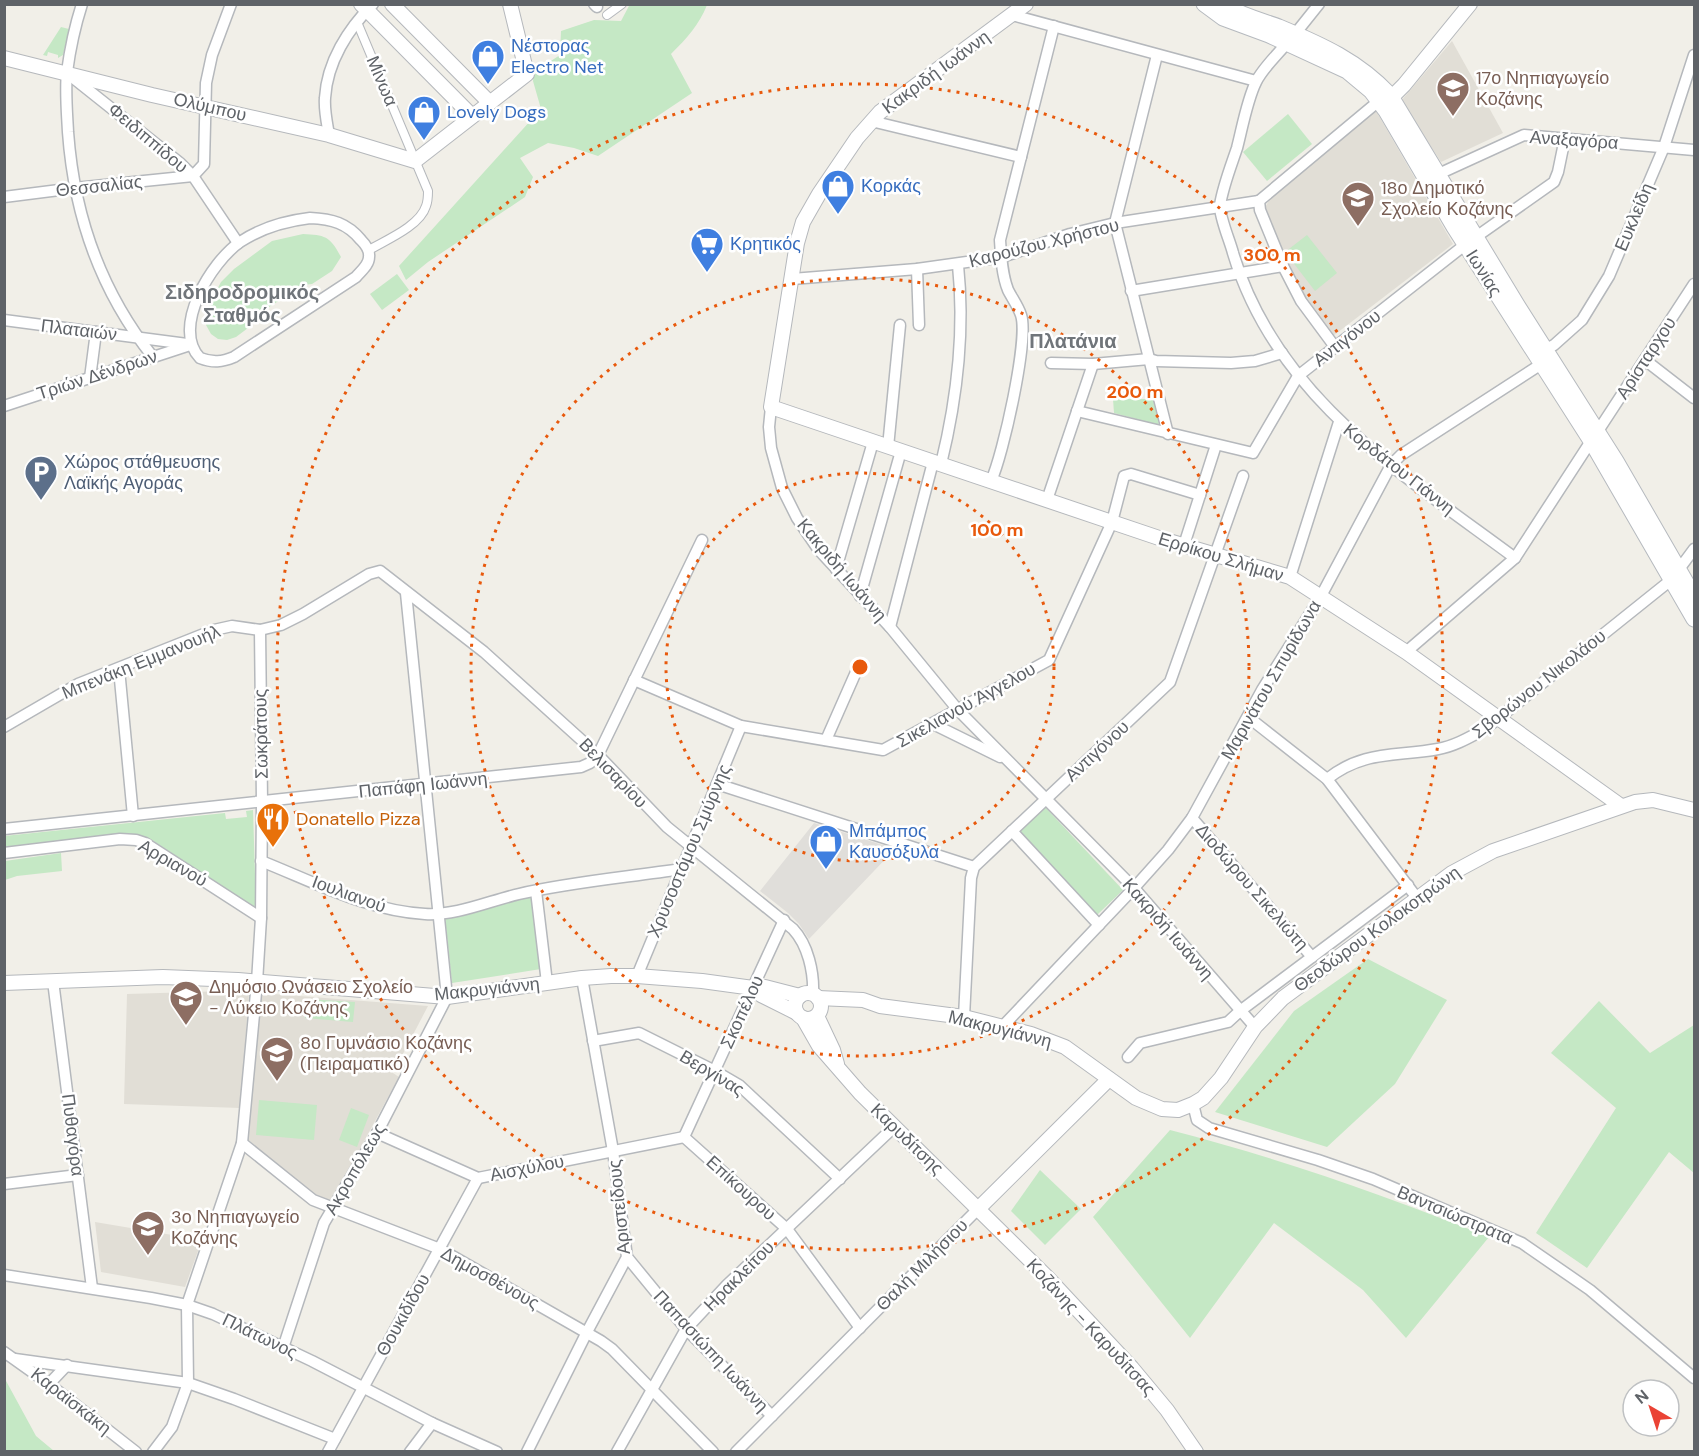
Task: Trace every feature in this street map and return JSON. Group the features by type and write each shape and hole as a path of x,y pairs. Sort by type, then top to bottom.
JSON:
{"main road":[{"name":"Ιωνίας","path":"1204,4 1223,18 1291,39 1357,64 1373,77 1470,241 1594,436 1675,575 1695,619"},
{"name":"Ιωνίας","path":"1222,4 1291,39"},
{"name":"Ιωνίας","path":"1675,575 1695,596"}],"street":[{"path":"82,4 67,73 67,117 75,188 96,260 137,338 153,357"},
{"path":"193,176 204,164 206,82 212,55 231,4"},
{"path":"392,4 490,103"},
{"path":"415,161 528,74 510,4"},
{"path":"607,15 622,4"},
{"name":"Κακριδή Ιωάννη","path":"1026,4 894,101 871,121 832,175 803,222 797,243 771,407 769,427 771,448 782,488 797,518 836,569 890,627 958,710 1134,888 1255,1027"},
{"path":"1220,207 1256,81 1319,4"},
{"path":"1335,347 1301,301 1283,266 1260,210 1259,201 1385,98 1396,93 1470,4"},
{"path":"329,135 325,98 327,81 339,49 367,7 472,116"},
{"path":"1012,15 1256,81"},
{"name":"Μίνωα","path":"357,22 428,191 427,205 423,212 402,231 369,250"},
{"path":"991,481 1004,442 1022,335 1021,316 1008,289 1000,240 1054,26"},
{"path":"1157,55 1115,223 1168,434"},
{"name":"Ευκλείδη","path":"1544,356 1582,320 1595,301 1621,249 1664,147 1695,55"},
{"name":"Ολύμπου","path":"4,58 152,95 205,105 329,135 415,161"},
{"name":"Φειδιππίδου","path":"67,73 163,148 193,176 238,243"},
{"path":"871,121 1021,157"},
{"name":"Αναξαγόρα","path":"1432,177 1524,135 1695,150"},
{"name":"Αντιγόνου","path":"1216,445 1252,453 1299,376 1470,241 1554,182 1565,138"},
{"name":"Θεσσαλίας","path":"4,197 193,176"},
{"name":"Καρούζου Χρήστου","path":"792,279 917,269 1002,257 1070,234 1115,223 1259,201"},
{"name":"Κορδάτου Γιάννη","path":"1220,207 1239,274 1255,309 1299,376 1339,422 1391,465 1515,558"},
{"path":"310,218 341,223 353,231 369,250 370,258 356,277 234,357 224,362 207,361 200,358 190,345 192,315 202,287 216,265 238,243 275,225 310,218"},
{"path":"890,627 937,463 960,360 962,335 958,264"},
{"path":"1131,291 1283,266"},
{"path":"917,269 919,326"},
{"name":"Αρίσταρχου","path":"1406,652 1515,558 1695,284"},
{"name":"Πλαταιών","path":"4,320 190,345"},
{"path":"860,596 894,449 900,325"},
{"path":"90,378 96,332"},
{"name":"Τριών Δένδρων","path":"4,406 190,345"},
{"path":"1051,363 1092,364 1149,358 1156,361 1231,363 1255,361 1282,353"},
{"name":"Μαρινάτου Σπυρίδωνα","path":"1003,1026 1134,888 1168,850 1192,818 1262,690 1321,596 1391,465 1401,454 1544,356"},
{"path":"1645,360 1695,398"},
{"path":"1047,500 1092,364"},
{"name":"Ερρίκου Σλήμαν","path":"771,407 1112,522 1290,577 1406,652 1621,806"},
{"path":"1077,411 1216,445 1184,545"},
{"path":"1290,577 1339,422"},
{"path":"836,569 873,442"},
{"name":"Σικελιανού Άγγελου","path":"634,680 741,726 883,750 1049,660 1112,522 1124,476 1128,474 1200,495"},
{"name":"Αντιγόνου","path":"974,867 1170,682 1243,476"},
{"path":"598,755 702,540"},
{"name":"Σβορώνου Νικολάου","path":"1326,779 1358,760 1396,753 1439,749 1457,744 1500,718 1675,575 1695,549"},
{"name":"Βελισαρίου","path":"380,571 484,652 598,755 648,810 690,847 784,920 800,936 808,956 810,1006"},
{"name":"Μπενάκη Εμμανουήλ","path":"4,727 78,684 214,630 232,626 260,630 281,625 369,574 380,571"},
{"path":"406,593 447,997"},
{"name":"Σωκράτους","path":"188,1383 187,1305 242,1143 258,982 262,802 260,630"},
{"path":"119,669 133,816"},
{"path":"826,740 856,672"},
{"path":"1248,717 1326,779 1418,898"},
{"path":"933,724 1010,762"},
{"name":"Χρυσοστόμου Σμύρνης","path":"636,976 741,726"},
{"name":"Παπάφη Ιωάννη","path":"4,829 572,770 590,763 598,755"},
{"path":"717,784 974,867 971,878 964,1017"},
{"name":"Θεοδώρου Κολοκοτρώνη","path":"1193,1104 1203,1098 1221,1078 1255,1027 1290,992 1466,864 1486,854 1635,802 1653,800 1695,810"},
{"name":"Διοδώρου Σικελιώτη","path":"1192,818 1312,957"},
{"path":"1011,831 1099,925"},
{"name":"Αρριανού","path":"4,853 120,839 136,840 151,847 261,918"},
{"name":"Ιουλιανού","path":"261,861 373,905 439,915"},
{"path":"439,915 536,891 681,869"},
{"path":"1128,1057 1140,1043 1228,1022 1408,885"},
{"path":"536,891 548,983"},
{"name":"Σκοπέλου","path":"684,1137 784,920"},
{"name":"Μακρυγιάννη","path":"4,983 163,977 447,997 582,978 636,976 753,988 765,987 810,1006 863,1008 880,1006 964,1017 1003,1026 1058,1043 1109,1079"},
{"name":"Αριστείδους","path":"527,1452 627,1257 613,1151 582,978"},
{"name":"Πυθαγόρα","path":"53,981 92,1288"},
{"name":"Ακροπόλεως","path":"284,1348 324,1223 376,1133 447,997"},
{"name":"Καρυδίτσης","path":"810,1006 833,1050 837,1066 860,1093 979,1208"},
{"name":"Βεργίνας","path":"593,1041 639,1033 715,1071 739,1085 840,1179"},
{"path":"1109,1079 1136,1098 1162,1108 1178,1110 1193,1104"},
{"name":"Θαλή Μιλήσιου","path":"736,1452 1109,1079"},
{"name":"Βαντσιώστρατα","path":"1193,1104 1197,1120 1209,1128 1318,1160 1373,1179 1522,1243 1590,1290 1695,1378"},
{"name":"Ηρακλείτου","path":"620,1450 686,1329 728,1285 894,1127"},
{"name":"Αισχύλου","path":"376,1133 478,1178 684,1137"},
{"name":"Επίκουρου","path":"684,1137 787,1229 860,1328"},
{"name":"Δημοσθένους","path":"242,1143 313,1200 440,1249 587,1332 612,1349 712,1452"},
{"path":"4,1184 78,1175"},
{"name":"Θουκιδίδου","path":"328,1452 478,1178"},
{"name":"Κοζάνης - Καρυδίτσας","path":"979,1208 1132,1368 1167,1410 1196,1452"},
{"name":"Παπασιώπη Ιωάννη","path":"627,1257 686,1329 772,1416"},
{"name":"Πλάτωνος","path":"4,1275 187,1305 213,1314 364,1387 432,1423 497,1452"},
{"name":"Καραϊσκάκη","path":"4,1352 136,1452"},
{"path":"15,1359 188,1383 225,1395 335,1439"},
{"path":"49,1384 67,1365"},
{"path":"153,1452 172,1427 188,1383"},
{"path":"410,1452 432,1423"}],"shaded area":[{"name":"17ο Νηπιαγωγείο Κοζάνης","path":"1452,41 1503,133 1441,162 1401,101"},
{"name":"18ο Δημοτικό Σχολείο Κοζάνης","path":"1375,109 1453,244 1333,336 1304,297 1264,209 1273,194"},
{"name":"Μπάμπος Καυσόξυλα","path":"814,823 895,849 809,939 788,913 760,891"},
{"name":"Δημόσιο Ωνάσειο Σχολείο - Λύκειο Κοζάνης","path":"227,991 249,993 240,1108 124,1104 127,994"},
{"path":"261,993 428,1006 393,1073 399,1077 331,1202 314,1196 246,1138"},
{"name":"3ο Νηπιαγωγείο Κοζάνης","path":"95,1222 202,1240 185,1287 101,1272"}],"green space":[{"path":"630,4 707,5 692,31 671,54 692,93 598,156 548,143 520,158 533,177 525,197 428,262 406,280 399,266 541,109 533,81 534,72 560,55 561,31 594,20 621,21"},
{"path":"61,27 69,29 63,55 58,58 58,55 48,52 47,56 43,55"},
{"path":"1288,114 1312,144 1267,181 1243,152"},
{"path":"303,234 322,236 334,245 341,257 332,271 312,284 303,285 263,311 252,325 236,337 227,340 218,339 211,334 206,325 209,305 221,282 234,269 272,241"},
{"path":"1307,235 1337,273 1315,291 1285,252"},
{"path":"397,274 409,290 382,310 370,294"},
{"path":"1113,399 1155,399 1159,425 1114,413"},
{"path":"1045,807 1123,890 1097,915 1019,832"},
{"path":"253,810 256,906 254,907 152,840 127,833 5,849 4,836 225,813 226,819 247,817 246,811"},
{"path":"61,853 62,871 17,876 5,880 5,861"},
{"path":"531,897 541,969 452,983 445,918 519,898"},
{"path":"1368,959 1447,1000 1395,1084 1327,1147 1215,1112 1294,1011"},
{"path":"307,999 355,1002 353,1022 305,1018"},
{"path":"1599,1001 1650,1053 1694,1025 1694,1173 1669,1152 1587,1268 1536,1233 1616,1108 1551,1053"},
{"path":"259,1100 317,1105 314,1140 256,1135"},
{"path":"351,1108 369,1115 357,1147 339,1140"},
{"path":"1170,1130 1331,1178 1489,1237 1406,1338 1363,1290 1274,1223 1190,1338 1093,1217"},
{"path":"1040,1170 1081,1209 1045,1245 1011,1211"},
{"path":"5,1379 36,1436 54,1451 5,1451"}],"place":[{"name":"Νέστορας Electro Net","path":"488,85"},
{"name":"17ο Νηπιαγωγείο Κοζάνης","path":"1453,117"},
{"name":"Lovely Dogs","path":"424,141"},
{"name":"Κορκάς","path":"838,215"},
{"name":"18ο Δημοτικό Σχολείο Κοζάνης","path":"1358,227"},
{"name":"Κρητικός","path":"707,273"},
{"name":"Χώρος στάθμευσης Λαϊκής Αγοράς","path":"41,501"},
{"name":"Donatello Pizza","path":"273,848"},
{"name":"Μπάμπος Καυσόξυλα","path":"826,870"},
{"name":"Δημόσιο Ωνάσειο Σχολείο - Λύκειο Κοζάνης","path":"186,1026"},
{"name":"8ο Γυμνάσιο Κοζάνης (Πειραματικό)","path":"277,1082"},
{"name":"3ο Νηπιαγωγείο Κοζάνης","path":"148,1256"}],"district":[{"name":"Σιδηροδρομικός Σταθμός","path":"242,304"},
{"name":"Πλατάνια","path":"1073,341"}]}
